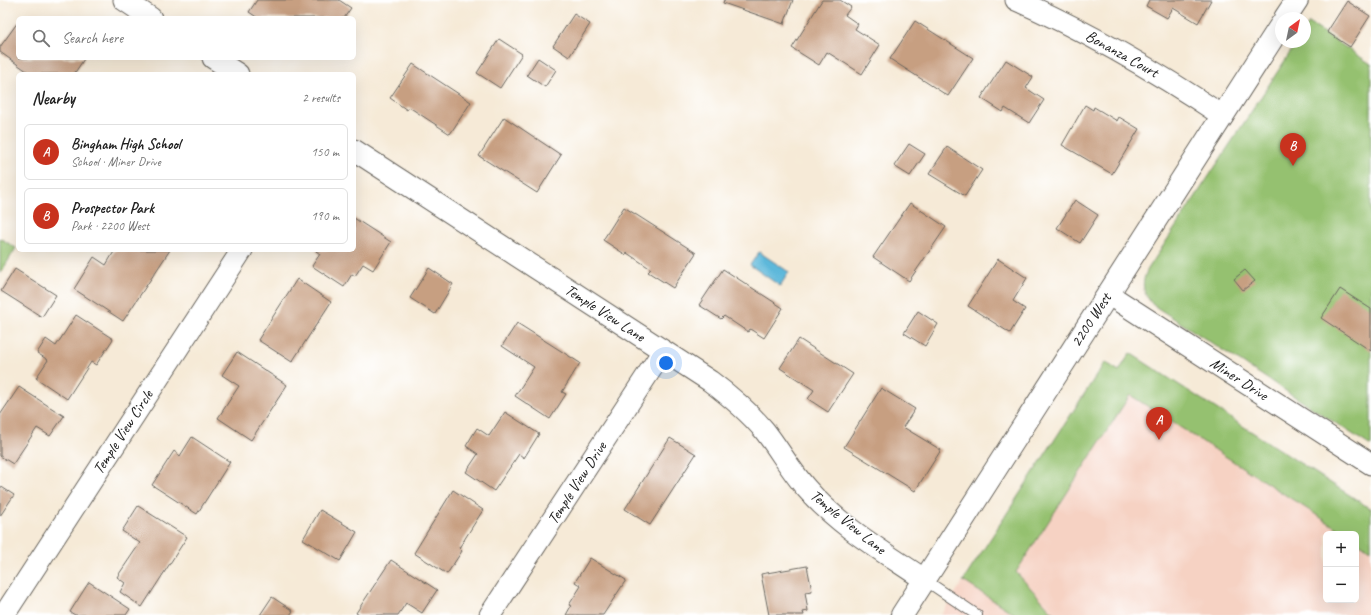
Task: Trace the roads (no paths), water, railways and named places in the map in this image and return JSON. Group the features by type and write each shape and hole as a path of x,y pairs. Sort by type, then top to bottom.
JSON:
{"street":[{"path":"124,0 148,16"},
{"name":"Bonanza Court","path":"1016,0 1082,31 1128,56 1164,77 1223,116"},
{"path":"1289,12 1297,0"},
{"name":"2200 West","path":"902,615 1275,34"},
{"path":"216,60 235,72"},
{"name":"Temple View Lane","path":"356,151 710,381 738,403 763,430 806,489 829,512 924,580"},
{"name":"Temple View Circle","path":"4,615 241,252"},
{"name":"Miner Drive","path":"1108,294 1371,464"},
{"name":"Temple View Drive","path":"490,615 663,351"}],"lane":[{"path":"924,580 978,615"}],"water":[{"path":"759,252 789,272 780,286 750,265"}],"place":[{"name":"Prospector Park","path":"1293,166"},
{"name":"Bingham High School","path":"1159,440"}]}
